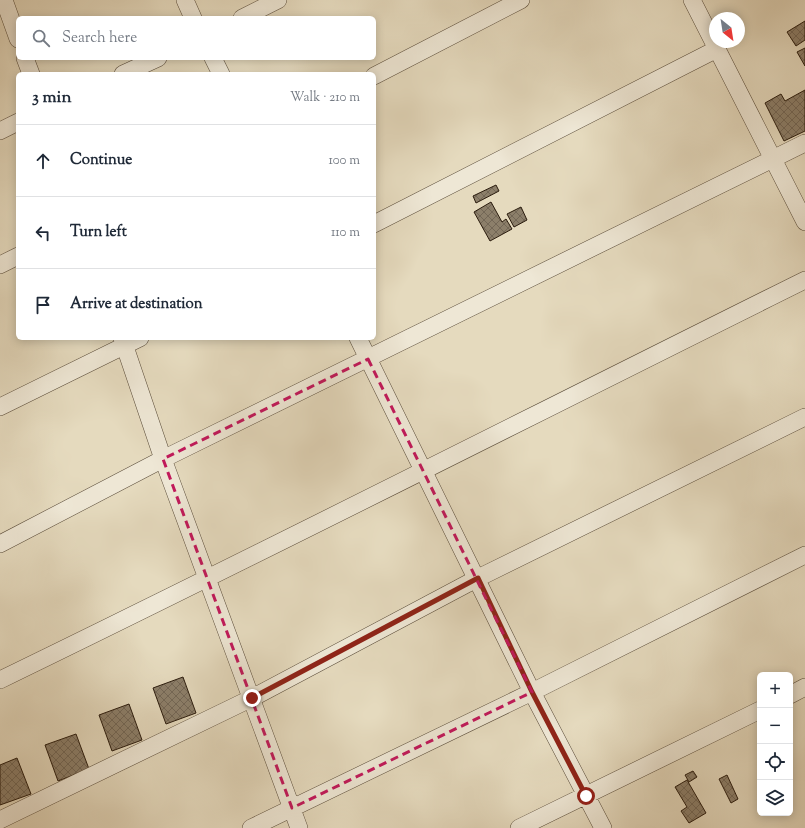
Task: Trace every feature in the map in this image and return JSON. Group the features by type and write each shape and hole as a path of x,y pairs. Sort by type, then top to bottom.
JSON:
{"street":[{"path":"4,0 16,33"},
{"path":"185,0 192,16"},
{"path":"246,16 278,0"},
{"path":"376,75 521,0"},
{"path":"692,0 805,222"},
{"path":"376,223 717,49"},
{"path":"26,60 30,72"},
{"path":"127,72 154,60"},
{"path":"214,60 220,72"},
{"path":"0,132 16,123"},
{"path":"0,544 163,459 805,143"},
{"path":"0,265 16,257"},
{"path":"0,680 208,579 805,280"},
{"path":"359,340 478,578 532,692 603,828"},
{"path":"0,407 123,342 163,459 299,828"},
{"path":"0,820 252,698 478,578 805,417"},
{"path":"251,828 532,692 805,555"},
{"path":"793,693 805,687"},
{"path":"519,828 757,711"}],"highlighted area":[{"path":"368,359 532,692 292,808 163,459"}],"building":[{"path":"805,21 805,40 796,46 787,32"},
{"path":"805,48 805,66 797,52"},
{"path":"805,90 805,131 784,141 765,103 781,94 785,101"},
{"path":"496,185 499,191 476,203 473,196"},
{"path":"491,202 502,222 506,219 512,229 490,241 474,212"},
{"path":"521,207 527,220 514,227 507,214"},
{"path":"183,677 196,713 166,724 153,688"},
{"path":"129,704 142,740 112,751 99,715"},
{"path":"76,734 89,769 58,781 45,745"},
{"path":"17,758 31,794 0,805 0,765"},
{"path":"693,771 697,777 689,782 685,775"},
{"path":"727,775 738,799 731,803 719,779"},
{"path":"687,780 706,813 689,823 681,811 687,807 675,787"}],"route":[{"path":"252,698 478,578 532,692 586,796"}]}
